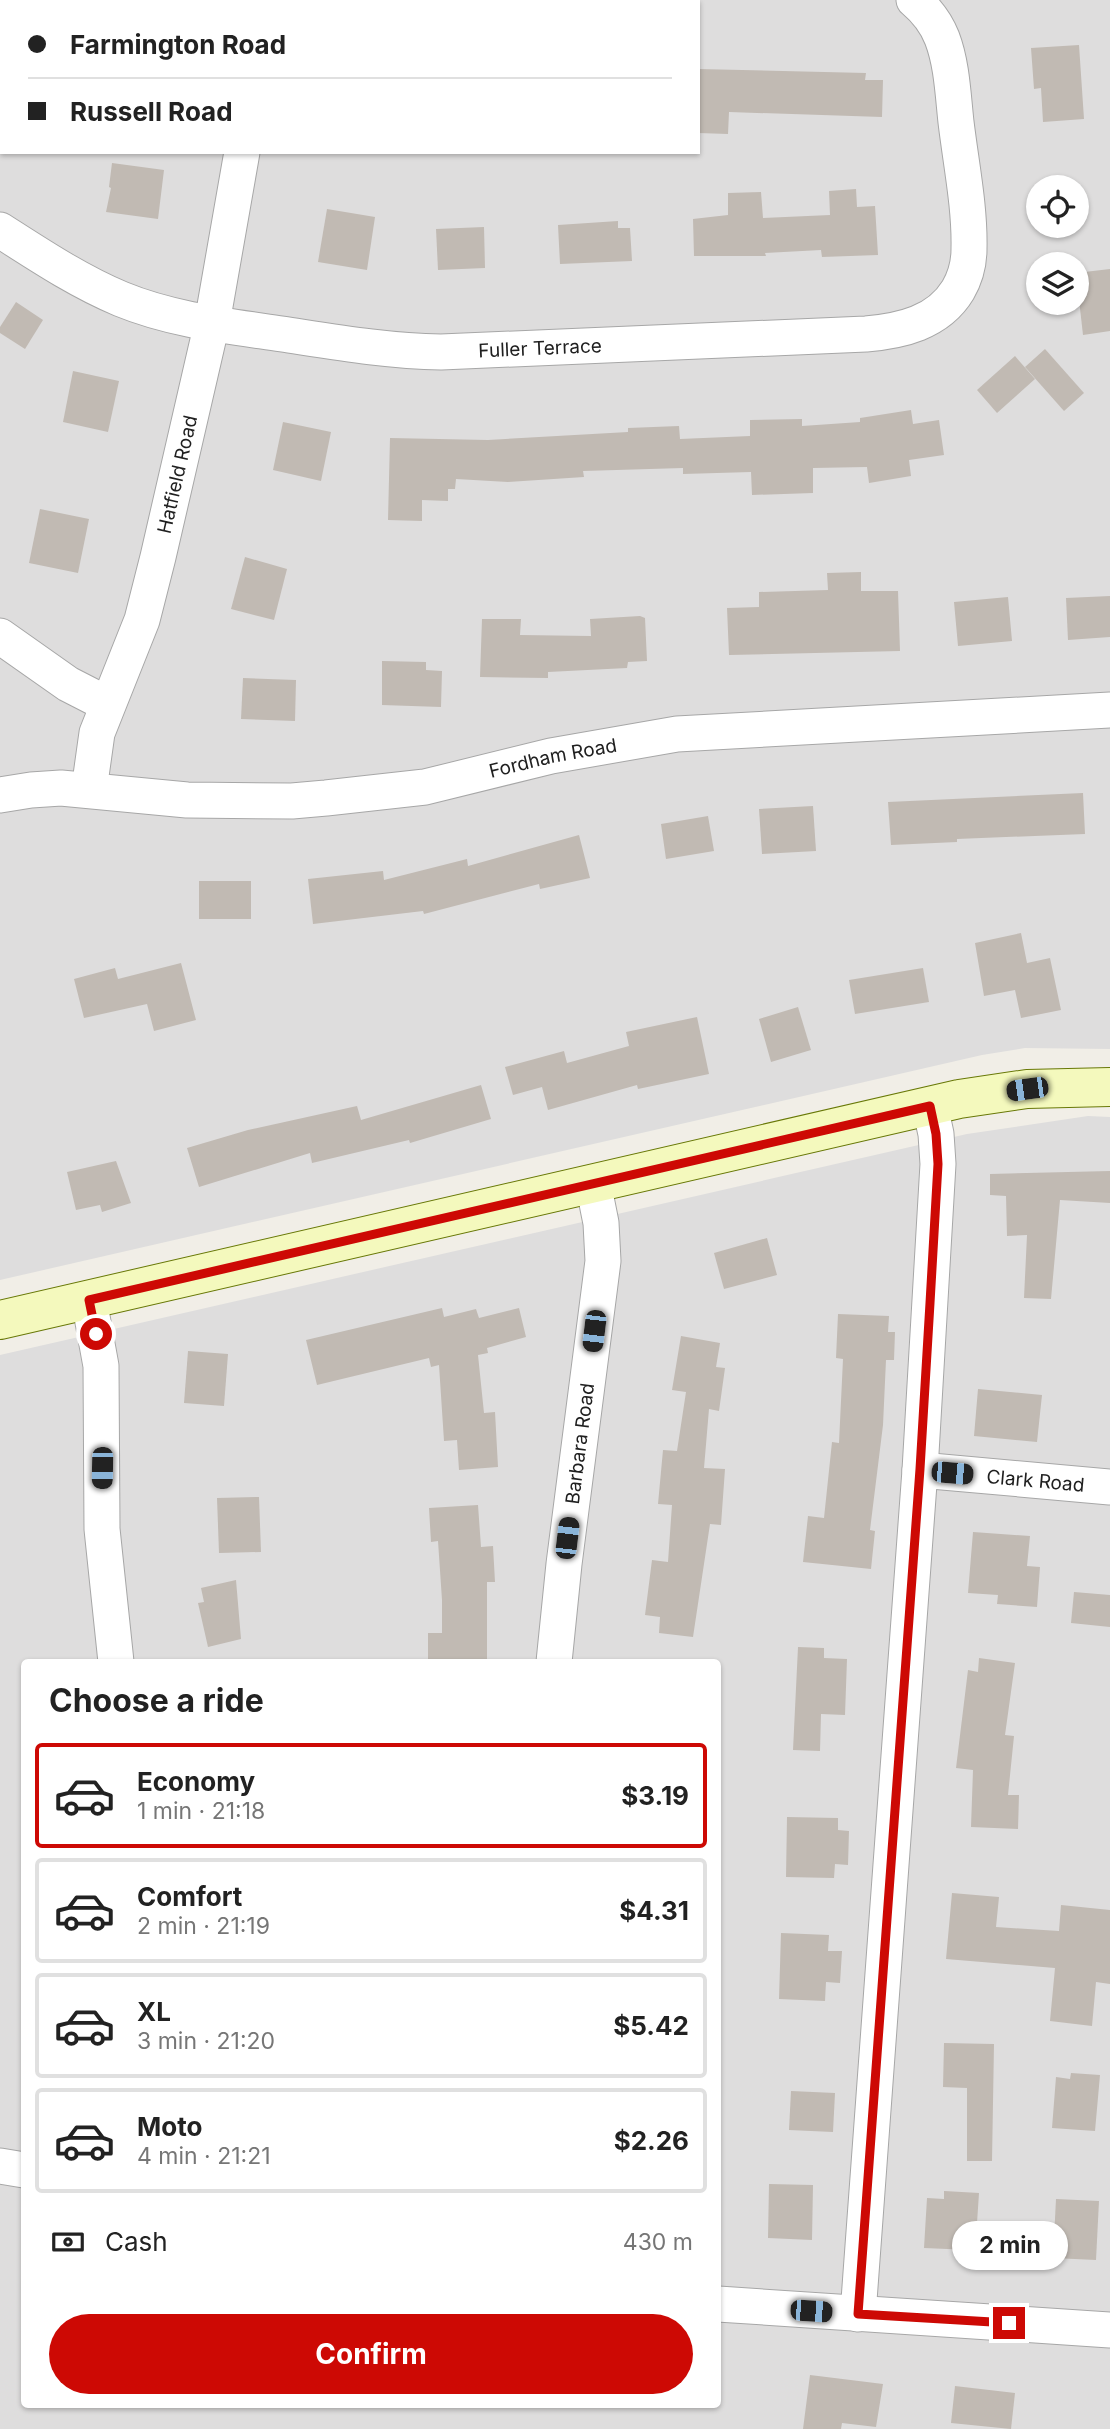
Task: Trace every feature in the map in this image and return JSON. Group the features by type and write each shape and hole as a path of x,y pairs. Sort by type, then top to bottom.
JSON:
{"street":[{"name":"Fuller Terrace","path":"0,230 76,277 120,299 154,310 212,323 375,348 441,352 866,334 905,328 927,319 945,306 960,286 969,249 947,51 937,26 914,0"},
{"name":"Hatfield Road","path":"89,790 95,740 107,704 130,653 151,589 212,323 242,154"},
{"path":"0,636 68,684 107,704"},
{"name":"Fordham Road","path":"0,795 44,789 89,790 187,800 326,799 425,787 551,756 677,734 1110,710"},
{"path":"0,1320 979,1095 1027,1089 1110,1087"},
{"path":"858,2314 920,1469 938,1164 936,1134 930,1106"},
{"name":"Barbara Road","path":"554,1659 603,1261 601,1223 593,1183"},
{"path":"89,1300 102,1366 102,1529 116,1659"},
{"name":"Clark Road","path":"920,1469 1110,1487"},
{"path":"0,2166 21,2170"},
{"path":"721,2304 1110,2330"}],"shaded area":[{"path":"700,0 1110,0 1110,1049 1025,1048 982,1055 0,1280 0,154 700,154"},
{"path":"1088,1116 1110,1117 1110,2429 0,2429 0,1355 967,1134"}],"building":[{"path":"1079,45 1084,119 1043,122 1041,88 1034,89 1031,48"},
{"path":"700,69 866,73 865,80 883,80 882,117 729,112 728,134 700,133"},
{"path":"112,163 164,170 158,219 106,212"},
{"path":"856,189 857,207 875,206 878,255 822,257 821,250 765,253 766,256 694,256 693,219 728,215 728,193 761,192 763,218 830,215 829,191"},
{"path":"327,209 375,217 367,270 318,262"},
{"path":"618,221 618,228 630,228 632,261 560,264 558,225"},
{"path":"484,227 485,268 438,270 436,229"},
{"path":"1110,269 1110,331 1083,335 1081,315 1089,315 1089,271"},
{"path":"16,302 43,320 25,349 0,333 0,327"},
{"path":"1045,349 1084,393 1064,411 1025,367"},
{"path":"1015,356 1035,379 997,413 977,390"},
{"path":"73,371 119,381 108,432 63,422"},
{"path":"911,410 913,424 939,420 944,455 909,460 911,476 869,483 867,467 813,468 813,493 752,495 751,472 683,474 683,468 583,471 584,477 508,482 456,479 455,489 448,489 448,501 422,500 422,521 388,520 390,438 488,440 628,432 628,428 679,426 680,439 750,436 750,420 802,419 802,426 860,422 860,418"},
{"path":"283,422 331,432 321,481 273,470"},
{"path":"40,509 89,519 78,573 29,563"},
{"path":"245,557 287,569 274,620 231,609"},
{"path":"861,572 861,591 898,591 900,651 729,655 727,608 759,607 759,592 828,590 827,573"},
{"path":"1110,596 1110,637 1068,640 1066,598"},
{"path":"1008,597 1012,641 958,646 954,602"},
{"path":"645,618 647,661 628,662 627,668 548,672 548,678 480,677 482,619 521,619 520,635 591,636 590,619"},
{"path":"382,661 426,662 426,670 442,671 441,707 382,705"},
{"path":"243,678 296,680 295,721 241,719"},
{"path":"1083,793 1085,834 957,839 957,842 891,845 888,802"},
{"path":"813,806 816,851 762,854 759,809"},
{"path":"708,816 714,851 666,859 661,824"},
{"path":"579,835 590,878 540,889 539,884 424,914 423,911 313,924 308,879 383,871 384,880 467,859 468,866"},
{"path":"199,881 251,881 251,919 199,919"},
{"path":"1021,933 1027,963 1050,958 1061,1010 1021,1018 1015,990 984,996 975,943"},
{"path":"181,963 196,1020 154,1031 147,1004 84,1018 74,979 115,968 118,979"},
{"path":"923,968 929,1002 855,1014 849,980"},
{"path":"798,1007 811,1050 771,1062 759,1019"},
{"path":"697,1017 709,1074 638,1089 637,1085 548,1110 542,1087 513,1095 505,1067 564,1051 567,1063 629,1046 626,1032"},
{"path":"481,1085 491,1119 410,1143 409,1140 312,1163 310,1153 199,1187 187,1148 248,1130 357,1106 361,1120"},
{"path":"116,1161 131,1203 102,1212 100,1205 76,1210 67,1172"},
{"path":"1110,1171 1110,1203 1060,1200 1051,1299 1024,1298 1027,1235 1007,1236 1006,1196 990,1195 990,1174"},
{"path":"767,1238 777,1275 724,1289 714,1253"},
{"path":"442,1308 444,1317 476,1309 479,1318 519,1308 526,1337 487,1348 488,1353 478,1355 484,1413 495,1412 498,1467 459,1470 457,1440 444,1441 439,1365 431,1367 429,1358 317,1385 306,1340"},
{"path":"838,1314 889,1316 888,1332 895,1332 894,1360 886,1360 883,1425 870,1530 875,1531 871,1569 803,1562 808,1516 824,1518 832,1442 839,1443 843,1359 836,1358"},
{"path":"681,1336 720,1343 716,1367 725,1368 719,1411 709,1409 704,1468 725,1469 721,1525 710,1524 693,1637 659,1633 660,1617 645,1615 652,1560 668,1562 672,1505 658,1504 663,1450 677,1451 686,1392 672,1390"},
{"path":"188,1351 228,1354 224,1406 184,1403"},
{"path":"978,1389 1042,1395 1037,1442 974,1436"},
{"path":"259,1497 261,1552 219,1553 217,1498"},
{"path":"478,1505 481,1547 493,1546 495,1582 487,1582 487,1659 428,1659 428,1633 442,1633 438,1541 431,1542 429,1508"},
{"path":"973,1532 1030,1536 1027,1566 1040,1567 1037,1607 997,1604 998,1595 968,1593"},
{"path":"236,1580 241,1639 208,1647 198,1603 204,1602 201,1588"},
{"path":"1074,1592 1110,1595 1110,1627 1071,1623"},
{"path":"798,1647 824,1648 824,1658 847,1659 845,1715 821,1714 820,1751 793,1750"},
{"path":"979,1658 1015,1663 1005,1735 1014,1736 1008,1795 1019,1795 1018,1829 971,1827 973,1770 956,1768 968,1670 978,1672"},
{"path":"787,1817 838,1818 838,1830 849,1831 848,1865 835,1864 834,1878 786,1877"},
{"path":"952,1893 999,1897 996,1927 1059,1931 1061,1905 1110,1910 1110,1984 1096,1982 1092,2026 1050,2021 1055,1968 946,1959"},
{"path":"781,1933 829,1935 828,1951 842,1951 840,1983 826,1982 825,2001 779,1999"},
{"path":"944,2043 994,2044 992,2161 967,2161 967,2088 943,2087"},
{"path":"1071,2073 1100,2075 1095,2131 1052,2128 1056,2077 1070,2079"},
{"path":"791,2091 835,2093 833,2132 789,2130"},
{"path":"769,2184 813,2185 812,2240 768,2238"},
{"path":"944,2191 979,2193 977,2223 971,2223 970,2250 924,2248 927,2198 944,2199"},
{"path":"1056,2199 1099,2201 1096,2260 1053,2258"},
{"path":"810,2375 883,2384 876,2427 842,2423 841,2429 803,2429"},
{"path":"955,2386 1015,2393 1011,2429 951,2423"}],"route":[{"path":"96,1334 89,1300 930,1106 938,1149 930,1303 858,2314 1009,2323"}]}
